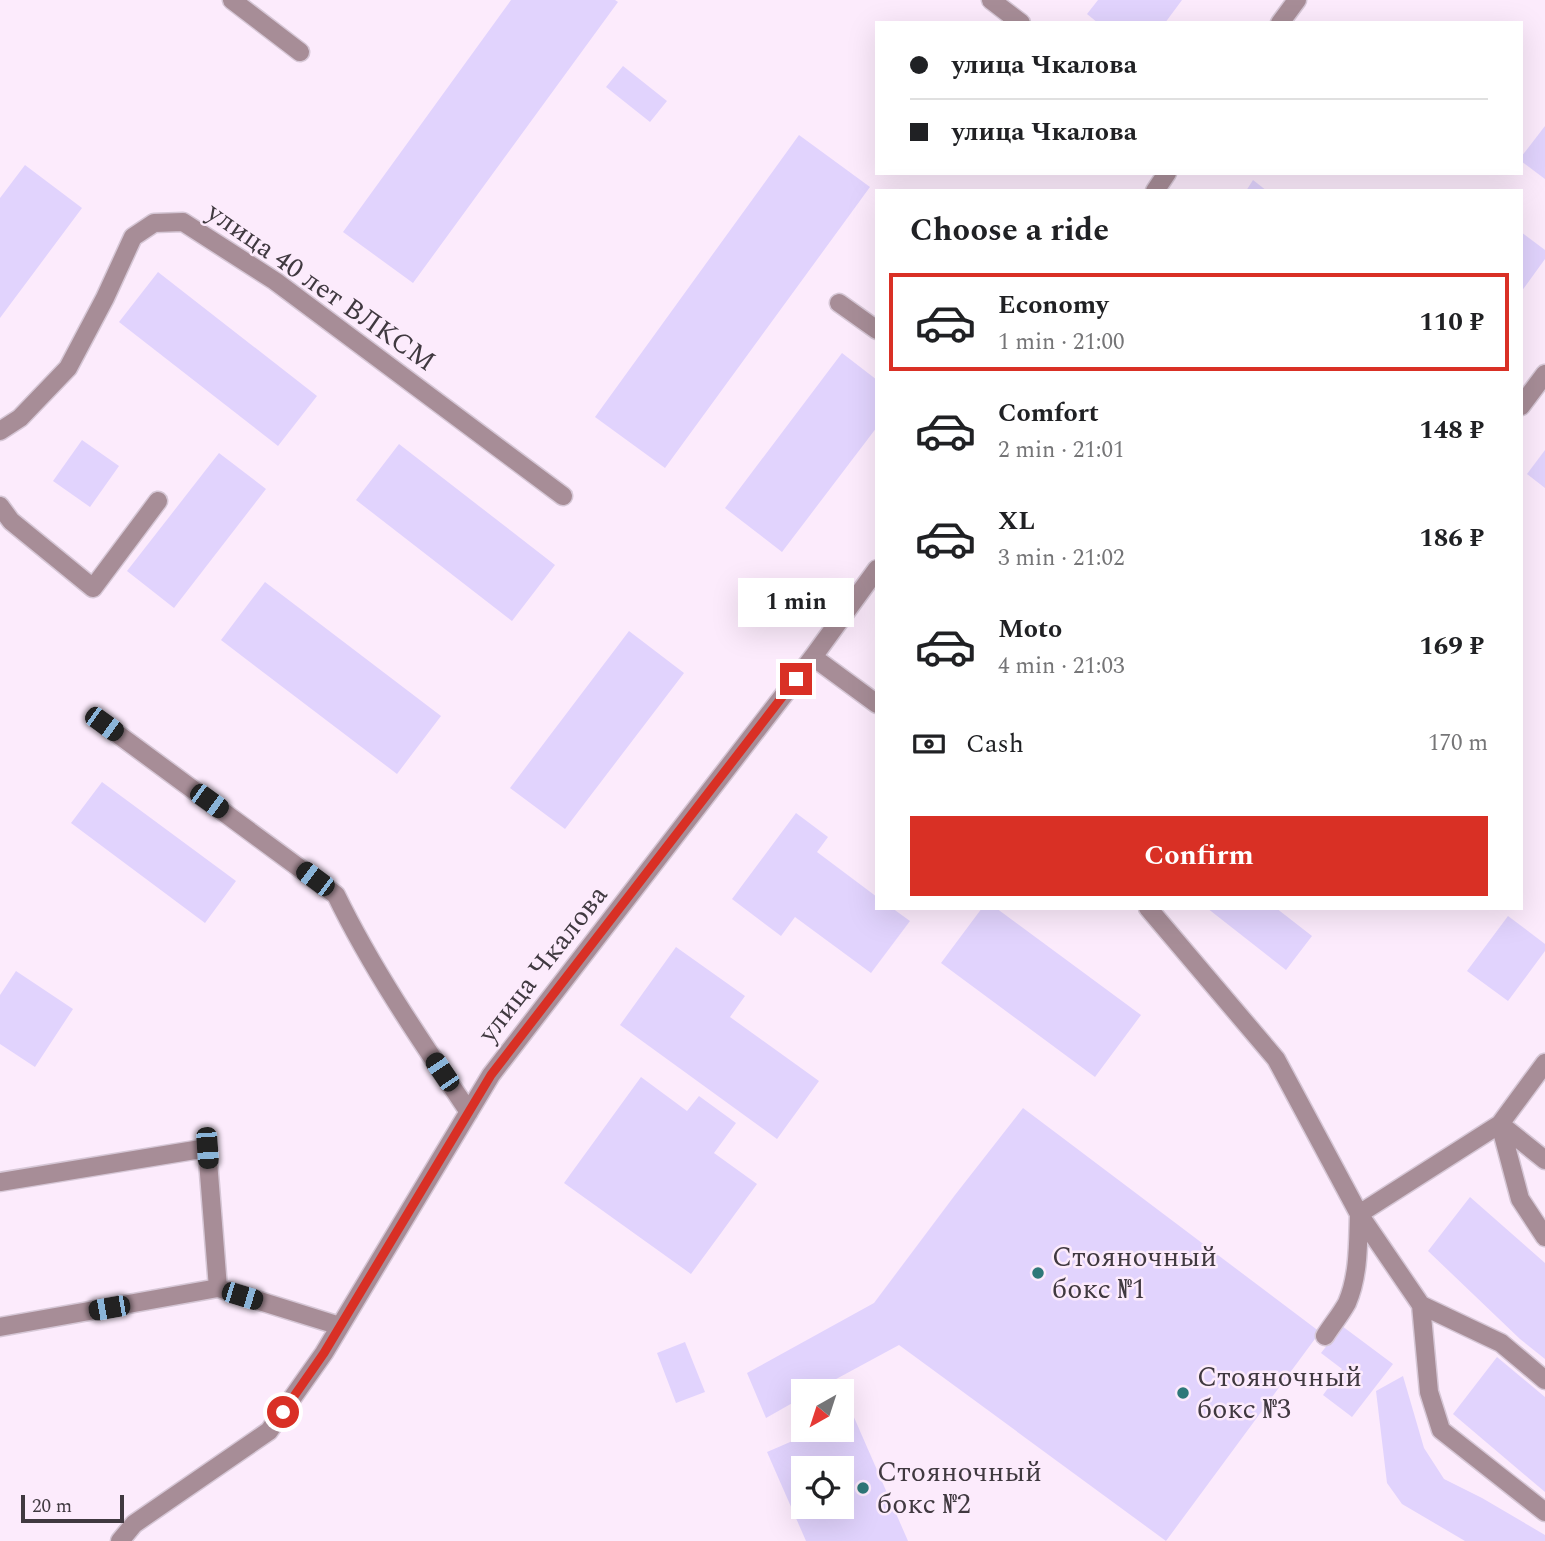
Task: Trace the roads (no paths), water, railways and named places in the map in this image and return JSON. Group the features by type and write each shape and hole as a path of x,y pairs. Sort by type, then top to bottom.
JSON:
{"street":[{"path":"232,0 300,52"},
{"path":"1281,21 1297,0"},
{"path":"996,1 1019,21"},
{"name":"улица 40 лет ВЛКСМ","path":"0,432 20,418 68,368 133,237 154,223 183,222 275,281 563,496"},
{"path":"839,303 875,329"},
{"path":"1523,403 1545,374"},
{"path":"0,506 11,521 93,588 158,501"},
{"name":"улица Чкалова","path":"120,1541 134,1524 269,1431 324,1353 491,1075 813,657 875,572"},
{"path":"813,657 875,703"},
{"path":"104,724 336,895 356,936 402,1013 469,1112"},
{"path":"1150,910 1276,1059 1359,1214 1421,1305 1429,1392 1441,1430 1545,1512"},
{"path":"1359,1214 1500,1124 1545,1063"},
{"path":"1500,1124 1545,1160"},
{"path":"1500,1124 1520,1199 1545,1237"},
{"path":"0,1182 207,1148 218,1288"},
{"path":"1325,1336 1346,1303 1351,1289 1357,1262 1359,1214"},
{"path":"0,1327 218,1288 340,1326"},
{"path":"1421,1305 1501,1343 1545,1380"}],"place":[{"name":"Стояночный бокс №1","path":"1038,1273"},
{"name":"Стояночный бокс №3","path":"1183,1393"},
{"name":"Стояночный бокс №2","path":"863,1488"}]}
